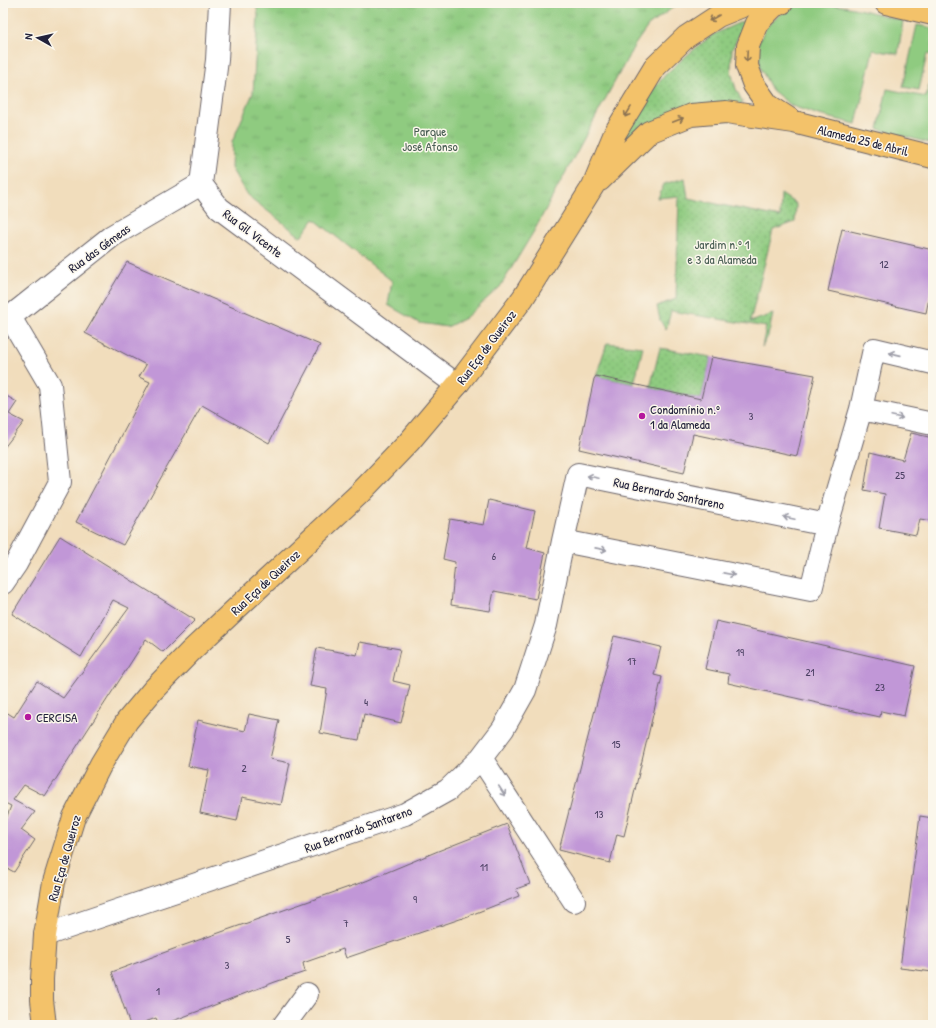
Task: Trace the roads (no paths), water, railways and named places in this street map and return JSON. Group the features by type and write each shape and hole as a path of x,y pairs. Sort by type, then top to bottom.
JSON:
{"main road":[{"path":"594,186 615,133 655,67 686,37 718,16 750,3"},
{"name":"Alameda 25 de Abril","path":"782,3 774,6 757,23 748,46 747,66 754,85 768,105 794,122"},
{"path":"886,3 933,14"},
{"name":"Alameda 25 de Abril","path":"594,186 648,132 691,115 726,112 794,122 933,157"},
{"name":"Rua Eça de Queiroz","path":"45,1025 42,1000 42,979 45,935 54,882 74,817 101,764 127,721 153,690 192,650 360,493 409,442 457,385 523,298 594,186"}],"street":[{"path":"201,184 217,60 220,3"},
{"name":"Rua das Gémeas","path":"6,318 112,236 201,184"},
{"name":"Rua Gil Vicente","path":"201,184 219,208 457,385"},
{"path":"3,583 16,564 60,482 50,385 6,318"},
{"path":"563,542 811,590 827,526 861,409 874,349 933,363"},
{"path":"861,409 933,424"},
{"name":"Rua Bernardo Santareno","path":"45,935 405,814 448,790 481,758 503,729 525,690 546,625 578,474 827,526"},
{"path":"481,758 574,901"},
{"path":"284,1025 307,994"}],"place":[{"name":"Condomínio n.º 1 da Alameda","path":"642,416"},
{"name":"CERCISA","path":"28,717"}],"park label":[{"name":"Parque José Afonso","path":"430,138"},
{"name":"Jardim n.º 1 e 3 da Alameda","path":"722,252"}]}
